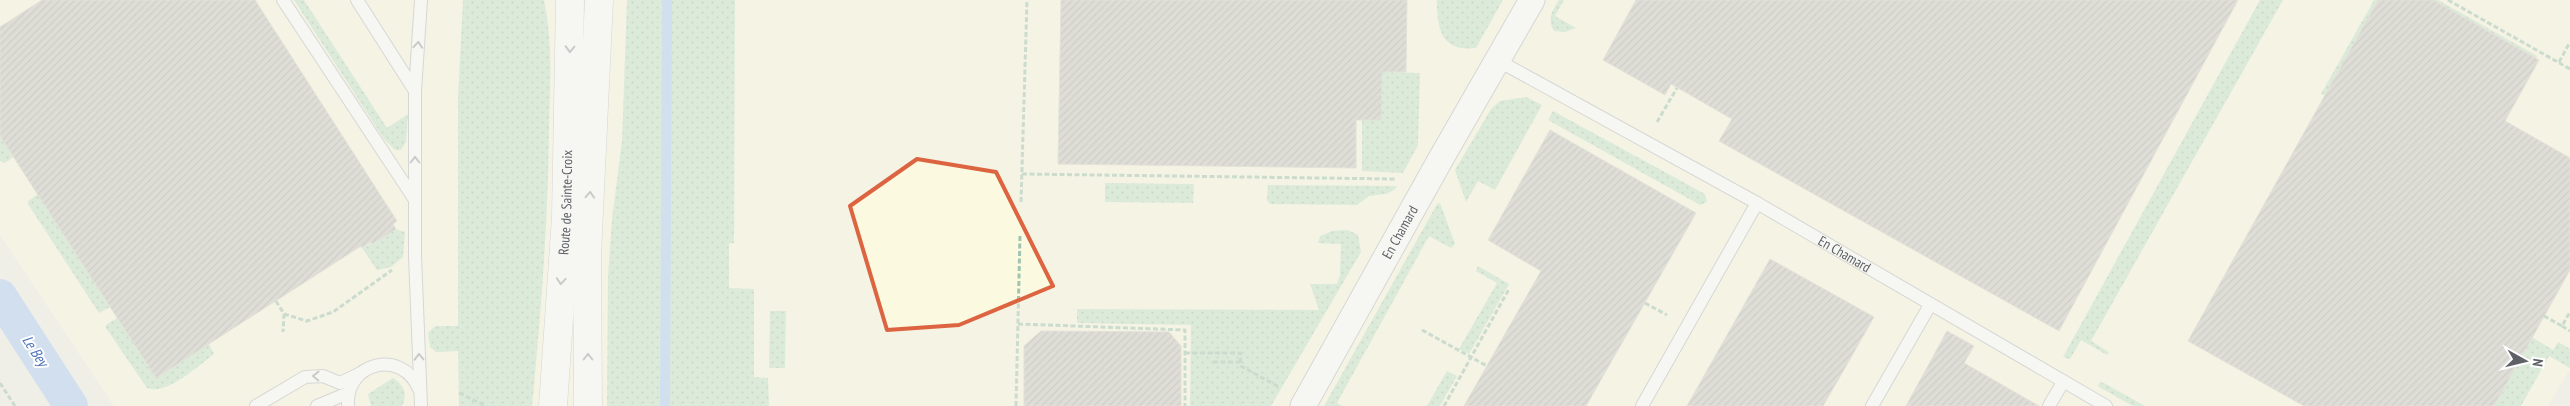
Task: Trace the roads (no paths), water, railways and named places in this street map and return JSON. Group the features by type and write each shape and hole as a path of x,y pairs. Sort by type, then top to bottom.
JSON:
{"main road":[{"name":"Route de Sainte-Croix","path":"553,406 566,217 570,0"},
{"name":"Route de Sainte-Croix","path":"588,406 587,254 599,0"}],"street":[{"name":"En Chamard","path":"1295,399 1532,0"}],"lane":[{"path":"283,0 415,200"},
{"path":"421,0 415,91 415,200 422,406"},
{"path":"360,1 415,91"},
{"name":"En Chamard","path":"1496,60 1757,202 1930,305 2106,406"},
{"path":"1642,406 1757,202"},
{"path":"1872,406 1930,305"},
{"path":"256,406 305,377 323,376 340,383 377,365 399,367 416,380 420,391"},
{"path":"348,406 348,393 361,373"},
{"path":"2049,406 2063,382"},
{"path":"317,406 348,393"}],"waterway":[{"path":"665,406 667,0"},
{"name":"Le Bey","path":"0,296 71,406"}]}
